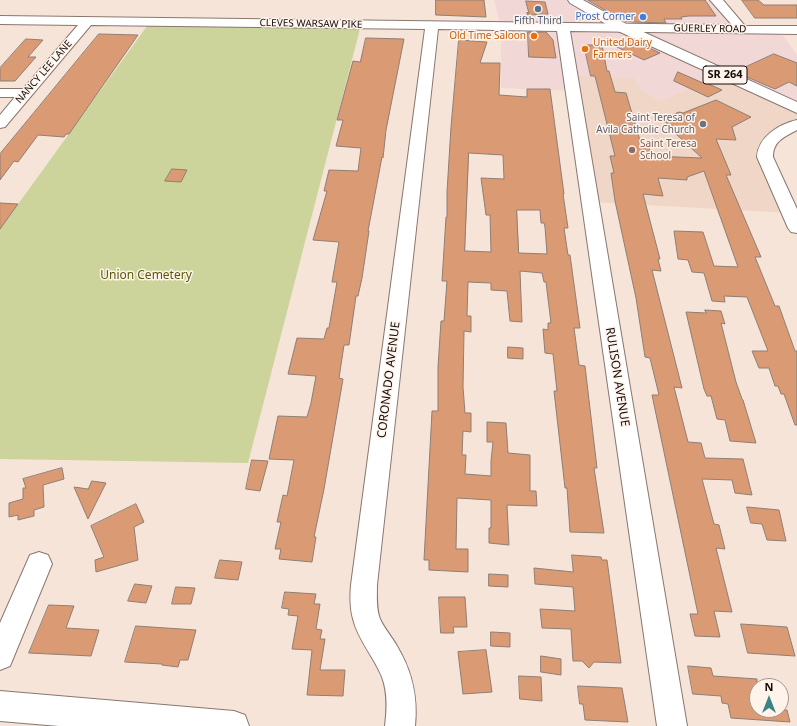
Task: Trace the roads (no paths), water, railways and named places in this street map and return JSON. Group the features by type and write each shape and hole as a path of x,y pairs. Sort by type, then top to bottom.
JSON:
{"main road":[{"name":"SR 264","path":"574,0 623,28 797,108"},
{"path":"585,28 594,22 599,15"},
{"path":"661,46 660,35 664,29"}],"street":[{"path":"716,0 728,12 742,30"},
{"name":"CLEVES WARSAW PIKE","path":"0,20 623,28"},
{"name":"NANCY LEE LANE","path":"0,124 88,21"},
{"name":"CORONADO AVENUE","path":"400,726 403,708 400,685 392,665 368,623 364,604 364,585 432,26"},
{"name":"RULISON AVENUE","path":"562,28 672,726"},
{"name":"GUERLEY ROAD","path":"623,28 797,30"},
{"path":"0,93 26,93"},
{"path":"797,124 769,141 764,150 765,157 797,228"},
{"path":"0,656 39,564"},
{"path":"0,706 234,726"}],"place":[{"name":"Fifth Third","path":"538,9"},
{"name":"Prost Corner","path":"643,17"},
{"name":"Old Time Saloon","path":"534,36"},
{"name":"United Dairy Farmers","path":"585,49"},
{"name":"Saint Teresa of Avila Catholic Church","path":"703,124"},
{"name":"Saint Teresa School","path":"632,150"}],"park label":[{"name":"Union Cemetery","path":"146,276"}]}
